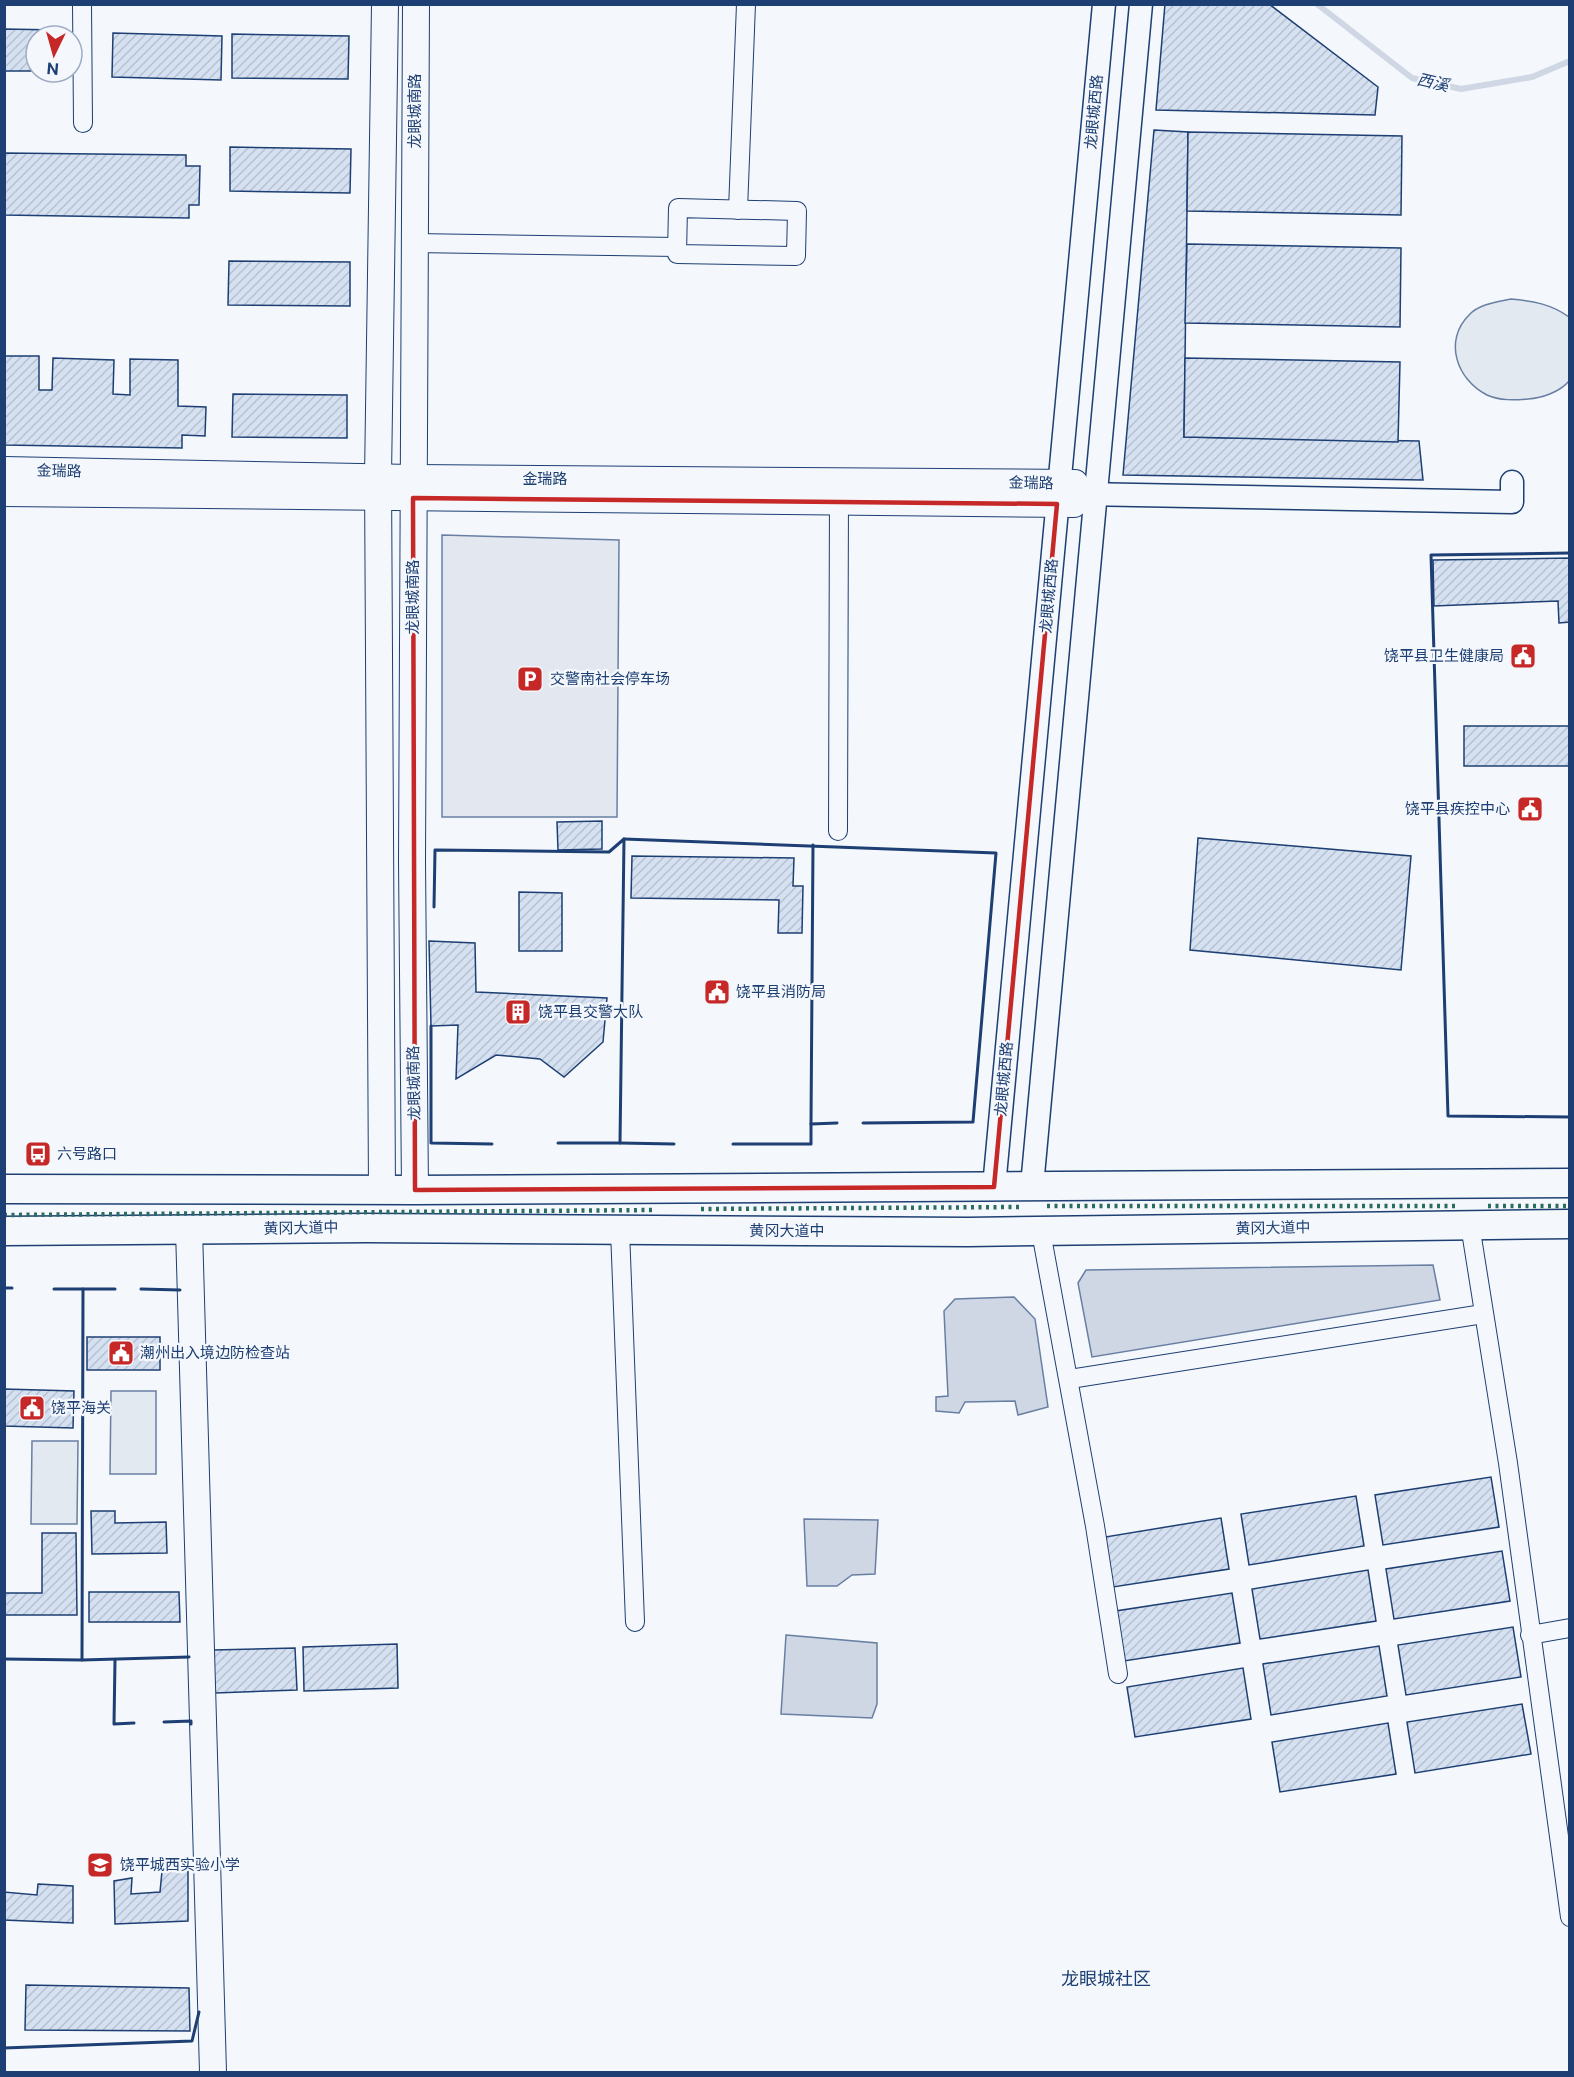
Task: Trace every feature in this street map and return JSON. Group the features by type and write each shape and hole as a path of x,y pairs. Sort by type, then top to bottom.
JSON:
{"main road":[{"name":"龙眼城南路","path":"382,1190 378,488 385,4"},
{"name":"龙眼城南路","path":"416,4 412,873 416,1190"},
{"name":"金瑞路","path":"4,470 378,488"},
{"name":"金瑞路","path":"4,493 378,488 839,492 1074,504 1074,494"},
{"path":"1470,1225 1471,1183"},
{"path":"4,1189 416,1190 1569,1183"},
{"path":"1032,1186 1036,1232"},
{"path":"675,1187 675,1230"},
{"name":"黄冈大道中","path":"4,1231 189,1229 1036,1232 1569,1224"},
{"path":"189,1229 213,2073"}],"street":[{"path":"82,4 83,123"},
{"path":"738,210 746,4"},
{"name":"龙眼城西路","path":"994,1187 1104,4"},
{"path":"1032,1186 1141,4"},
{"path":"678,208 738,210 797,211 796,256 677,254 678,208"},
{"path":"414,243 677,247"},
{"name":"金瑞路","path":"1074,494 1512,502 1512,482"},
{"path":"838,831 839,492"},
{"path":"1470,1225 1508,1463 1569,1917"},
{"path":"620,1230 635,1622"},
{"path":"1036,1232 1070,1379 1118,1674"},
{"path":"1070,1379 1483,1314"},
{"path":"1530,1635 1569,1628"}],"highlighted area":[{"path":"413,498 1057,504 994,1187 415,1190"}],"shaded area":[{"path":"1511,299 1542,304 1569,317 1569,381 1545,396 1518,400 1487,395 1468,380 1457,359 1455,348 1457,336 1461,325 1469,315 1488,304"},
{"name":"交警南社会停车场","path":"442,535 619,540 617,817 442,817"},
{"path":"1433,1265 1440,1300 1092,1357 1078,1283 1086,1270"},
{"path":"1014,1297 1035,1319 1048,1407 1018,1415 1015,1401 965,1402 959,1413 936,1411 936,1397 948,1396 944,1311 955,1299"},
{"path":"111,1391 156,1391 156,1474 110,1474"},
{"path":"32,1441 78,1441 77,1524 31,1524"},
{"path":"804,1519 878,1520 875,1574 852,1575 837,1586 807,1586"},
{"path":"786,1635 877,1643 877,1704 872,1718 781,1714"}],"building":[{"path":"1165,4 1269,4 1378,87 1375,115 1156,110"},
{"path":"4,29 24,29 24,71 4,71"},
{"path":"113,33 222,36 221,80 112,77"},
{"path":"232,34 349,36 348,79 232,78"},
{"path":"1154,130 1188,132 1184,437 1419,441 1423,480 1123,475"},
{"path":"1188,132 1402,136 1401,215 1187,211"},
{"path":"230,147 351,149 350,193 230,191"},
{"path":"4,153 186,155 186,166 200,166 199,205 189,205 189,218 4,215"},
{"path":"1187,244 1401,248 1400,327 1185,323"},
{"path":"229,261 350,262 350,306 228,305"},
{"path":"4,356 39,356 39,390 52,390 53,358 114,360 113,394 130,395 130,359 178,360 178,406 206,407 205,436 182,435 182,448 4,445"},
{"path":"1185,358 1400,362 1398,442 1184,437"},
{"path":"233,394 347,395 347,438 232,437"},
{"path":"1570,558 1570,622 1559,623 1558,601 1434,606 1433,560"},
{"path":"1464,726 1570,726 1570,766 1464,766"},
{"path":"602,821 602,849 558,850 557,822"},
{"path":"1198,838 1411,856 1401,970 1190,950"},
{"path":"632,856 794,858 793,886 803,886 802,933 778,933 779,900 631,898"},
{"path":"519,892 562,893 562,951 519,951"},
{"name":"饶平县交警大队","path":"429,941 475,943 476,992 607,998 603,1042 564,1077 540,1059 496,1055 456,1079 458,1025 431,1026"},
{"path":"87,1337 160,1337 160,1370 87,1370"},
{"path":"4,1389 74,1391 73,1428 4,1426"},
{"path":"1491,1477 1499,1527 1383,1545 1375,1495"},
{"path":"1356,1496 1364,1546 1249,1565 1241,1514"},
{"path":"91,1511 115,1511 115,1523 166,1522 167,1553 92,1554"},
{"path":"1221,1518 1229,1569 1113,1587 1105,1537"},
{"path":"42,1533 76,1533 77,1615 4,1615 4,1593 42,1593"},
{"path":"1502,1551 1510,1601 1394,1619 1386,1569"},
{"path":"1368,1570 1376,1621 1260,1639 1252,1589"},
{"path":"89,1592 179,1592 180,1622 89,1622"},
{"path":"1232,1593 1240,1643 1124,1661 1116,1611"},
{"path":"1513,1627 1521,1677 1406,1695 1398,1645"},
{"path":"397,1644 398,1688 304,1691 303,1647"},
{"path":"1379,1646 1387,1696 1271,1715 1263,1664"},
{"path":"295,1648 297,1690 215,1693 213,1650"},
{"path":"1243,1668 1251,1719 1135,1737 1127,1687"},
{"path":"1522,1704 1531,1754 1415,1773 1407,1722"},
{"path":"1388,1723 1396,1774 1280,1792 1272,1742"},
{"path":"163,1861 188,1861 188,1921 115,1924 114,1881 132,1878 131,1894 160,1892"},
{"path":"38,1884 73,1886 73,1923 4,1920 4,1892 37,1895"},
{"path":"26,1985 189,1988 190,2031 25,2030"}],"waterway":[{"name":"西溪","path":"1317,4 1412,78 1461,89 1532,77 1570,61"}],"hedge":[{"path":"1047,1206 1458,1206"},
{"path":"1488,1206 1570,1206"},
{"path":"701,1209 1020,1207"},
{"path":"4,1215 654,1210"}],"wall":[{"path":"1570,553 1431,555 1448,1116 1570,1117"},
{"path":"624,839 996,853 973,1122 863,1123"},
{"path":"434,907 435,850 609,852 624,839 620,1143 558,1143"},
{"path":"811,1124 813,845"},
{"path":"431,1026 431,1143 492,1144"},
{"path":"733,1144 811,1144 811,1124 837,1123"},
{"path":"620,1143 674,1144"},
{"path":"4,1288 12,1288"},
{"path":"54,1289 83,1289"},
{"path":"115,1289 83,1289 82,1660 189,1657"},
{"path":"141,1289 180,1290"},
{"path":"4,1659 82,1660"},
{"path":"115,1660 114,1724 134,1723"},
{"path":"164,1722 191,1721 191,1724"},
{"path":"4,2048 192,2041 199,2012"}],"place":[{"name":"饶平县卫生健康局","path":"1523,656"},
{"name":"交警南社会停车场","path":"530,679"},
{"name":"饶平县疾控中心","path":"1530,809"},
{"name":"饶平县消防局","path":"717,992"},
{"name":"饶平县交警大队","path":"518,1012"},
{"name":"六号路口","path":"38,1154"},
{"name":"潮州出入境边防检查站","path":"121,1353"},
{"name":"饶平海关","path":"32,1408"},
{"name":"饶平城西实验小学","path":"100,1865"}],"district":[{"name":"龙眼城社区","path":"1106,1979"}]}
